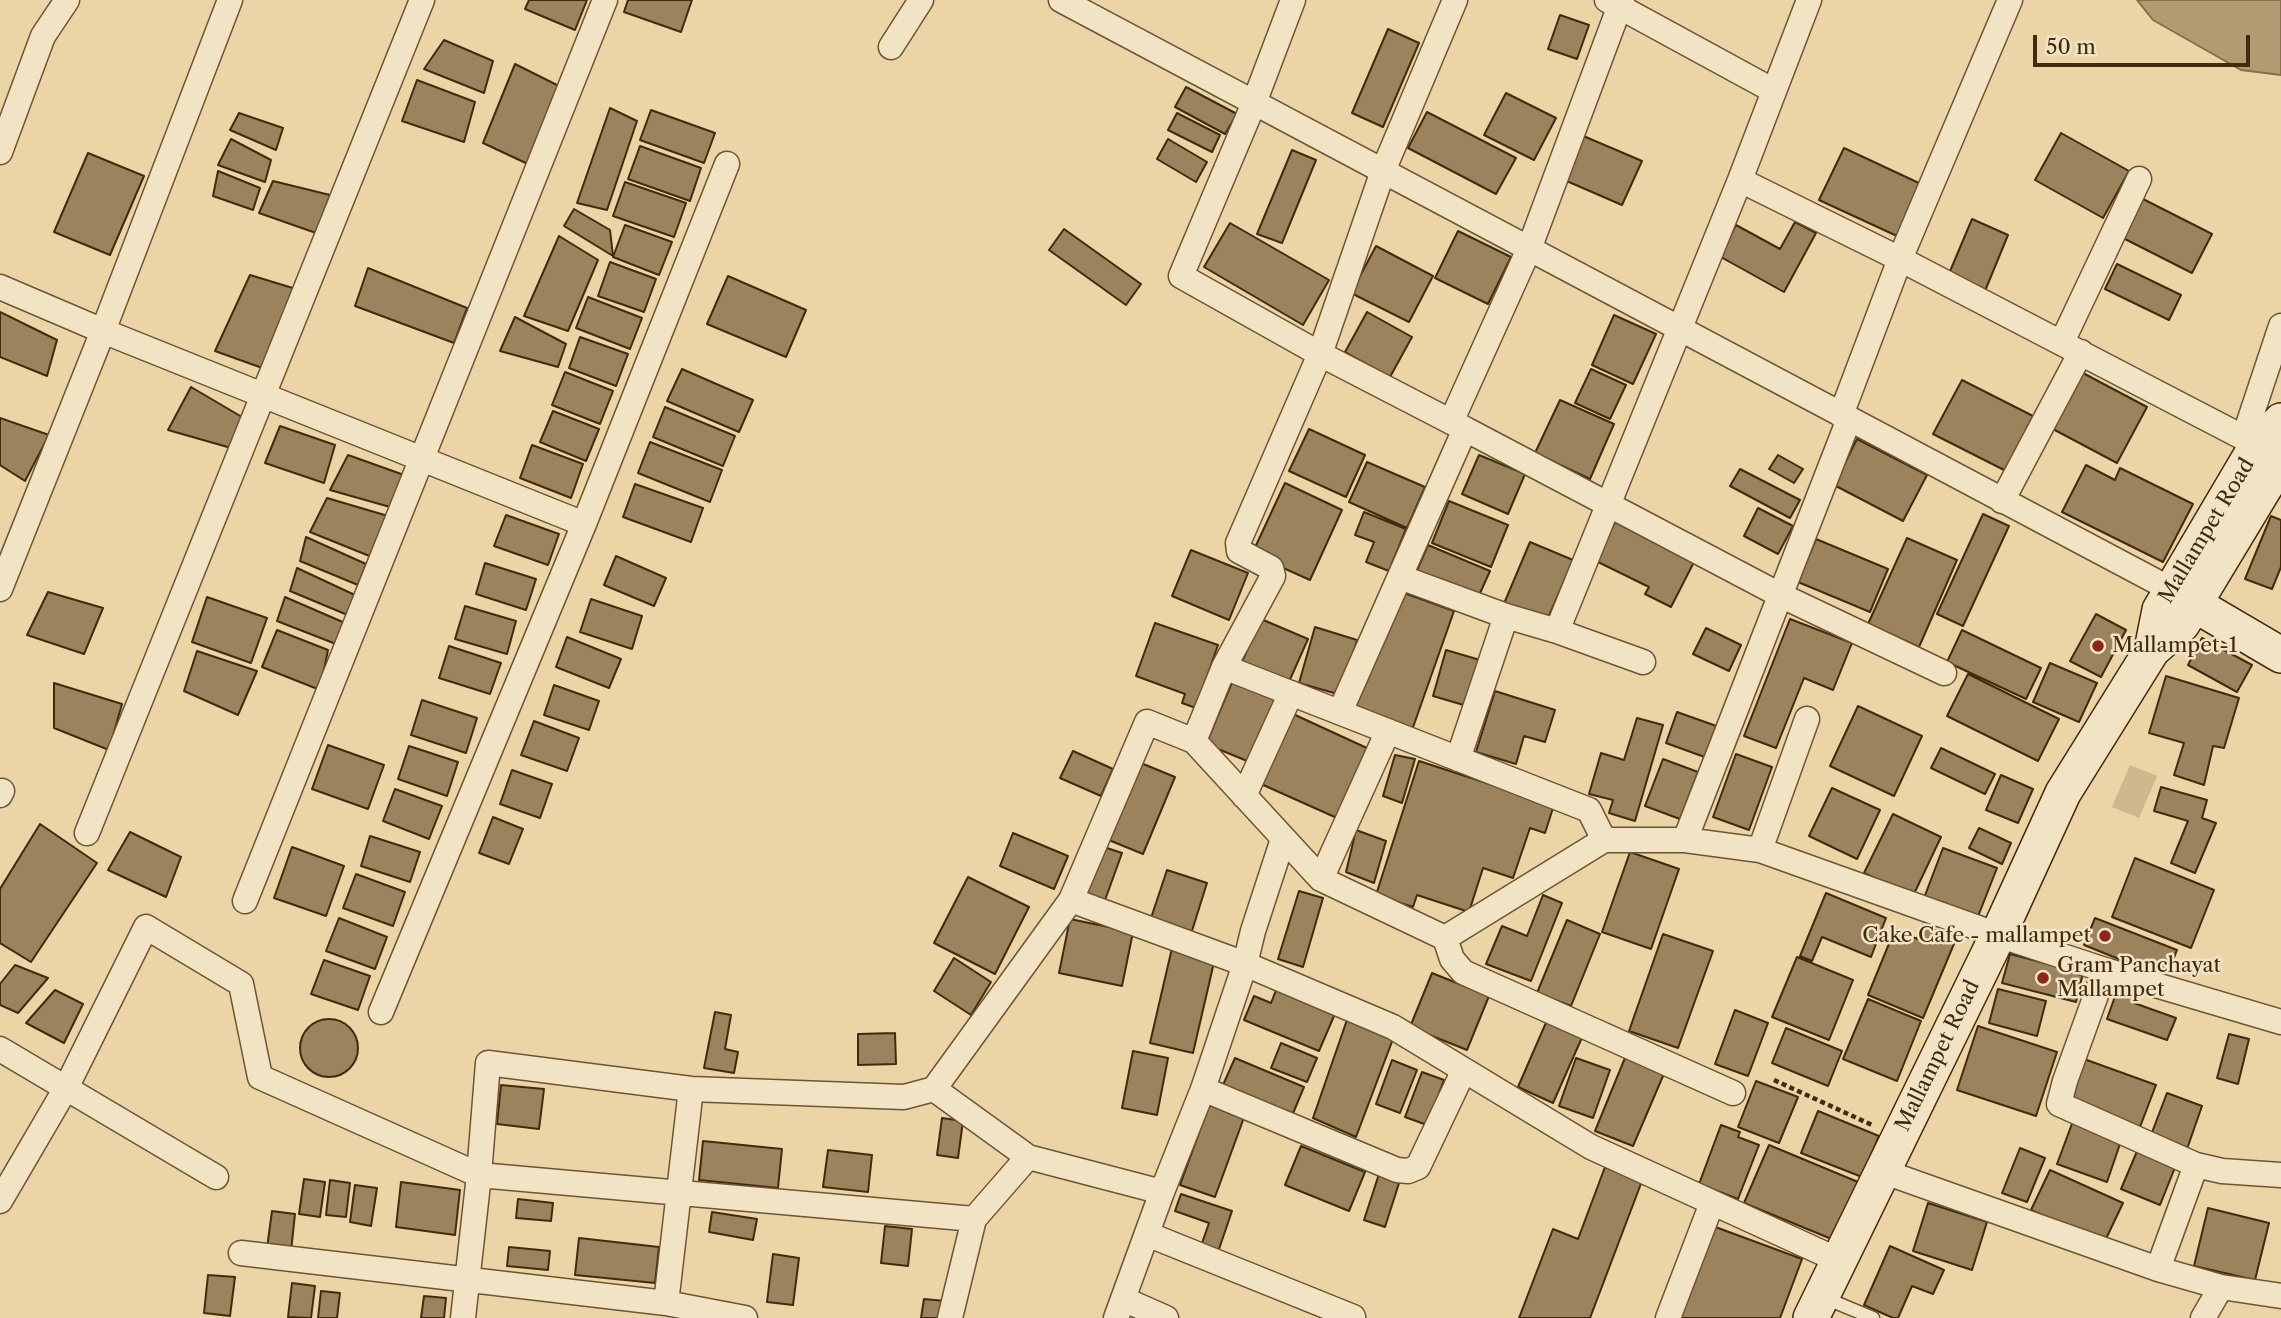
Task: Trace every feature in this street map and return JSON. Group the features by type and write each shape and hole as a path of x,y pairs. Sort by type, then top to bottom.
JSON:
{"main road":[{"name":"Mallampet Road","path":"1816,1307 1998,934 2063,793 2152,650 2160,610 2183,597 2269,444"},
{"path":"2183,597 2281,655"}],"street":[{"path":"0,152 43,36 67,0"},
{"path":"0,589 230,0"},
{"path":"87,833 422,0"},
{"path":"245,901 605,0"},
{"path":"891,47 921,0"},
{"path":"1061,0 2183,597"},
{"path":"1293,0 1254,103 1181,276 1320,354 1780,594 1944,673"},
{"path":"1194,741 1224,667 1273,576 1271,568 1239,551 1238,543 1320,354 1383,171 1455,0"},
{"path":"1558,631 1740,180 1809,0"},
{"path":"1685,840 1780,594 1900,259 2010,0"},
{"path":"1340,712 1400,578 1529,249 1616,2 1774,91"},
{"path":"381,1012 584,524 727,164"},
{"path":"2002,501 2071,347 2139,178"},
{"path":"1740,180 2269,444 2281,326"},
{"path":"0,287 584,524"},
{"path":"1400,578 1643,662"},
{"path":"1458,759 1506,616"},
{"path":"1224,667 1589,810 1604,840"},
{"path":"1244,796 1291,693"},
{"path":"1760,850 1807,719"},
{"path":"463,1318 488,1063 691,1089 904,1097 934,1089 1071,900 1147,722 1194,741 1321,879 1446,938 1452,959 1464,972 1733,1093"},
{"path":"1321,879 1388,732"},
{"path":"1166,1318 1120,1309 1203,1089 1283,839"},
{"path":"1446,938 1604,840 1685,840 1760,850 2105,970 2281,1022"},
{"path":"1071,900 1245,964 1393,1027 1591,1147 1838,1260"},
{"path":"0,1201 66,1088 146,927 241,984 260,1077 479,1175 679,1195 974,1219"},
{"path":"2105,970 2064,1081 2059,1104 2196,1165 2222,1171 2281,1175"},
{"path":"0,1049 216,1177"},
{"path":"1203,1089 1397,1170 1408,1171 1418,1167 1464,1070"},
{"path":"666,1303 691,1089"},
{"path":"934,1089 1028,1157 1162,1192"},
{"path":"950,1318 974,1219 1028,1157"},
{"path":"2158,1269 2196,1165"},
{"path":"1882,1171 2158,1269 2221,1287 2281,1296"},
{"path":"1668,1318 1712,1203"},
{"path":"1147,1234 1353,1317"},
{"path":"241,1253 666,1303 745,1318"},
{"path":"2203,1318 2221,1287"}],"lane":[{"path":"1816,1307 1873,1318"}],"path":[{"path":"1774,1080 1898,1137"}],"shaded area":[{"path":"2137,0 2281,0 2281,75 2241,70 2153,20"},
{"path":"2130,765 2157,776 2139,818 2112,807"}],"building":[{"path":"529,0 587,0 575,30 525,9"},
{"path":"628,0 692,0 681,32 624,12"},
{"path":"1560,15 1589,25 1577,59 1548,49"},
{"path":"1388,29 1419,43 1383,127 1352,113"},
{"path":"444,40 493,61 484,93 424,69"},
{"path":"515,64 559,86 530,165 483,143"},
{"path":"417,80 475,102 464,142 402,121"},
{"path":"1186,87 1237,114 1225,134 1175,107"},
{"path":"1506,93 1556,118 1534,160 1484,135"},
{"path":"610,108 637,121 607,210 577,203"},
{"path":"651,110 715,133 704,163 640,140"},
{"path":"1427,112 1516,158 1496,194 1408,148"},
{"path":"239,113 283,128 276,150 230,130"},
{"path":"1177,113 1220,135 1212,152 1168,130"},
{"path":"2061,133 2129,171 2103,218 2035,180"},
{"path":"1581,135 1642,161 1622,205 1562,179"},
{"path":"231,139 271,160 265,182 218,165"},
{"path":"1168,139 1207,162 1196,182 1157,159"},
{"path":"640,146 701,168 690,201 628,179"},
{"path":"1844,148 1921,184 1897,236 1819,200"},
{"path":"1292,150 1316,160 1282,243 1257,234"},
{"path":"88,153 144,176 110,255 54,232"},
{"path":"218,171 260,188 253,210 213,196"},
{"path":"273,181 330,195 316,233 259,213"},
{"path":"625,182 686,203 674,237 613,216"},
{"path":"2143,199 2212,234 2192,273 2123,238"},
{"path":"574,209 610,230 613,256 564,226"},
{"path":"1972,219 2008,235 1985,291 1948,276"},
{"path":"1795,222 1816,233 1784,292 1719,256 1736,225 1780,249"},
{"path":"1230,223 1329,280 1303,325 1204,267"},
{"path":"625,225 672,242 659,275 613,257"},
{"path":"1064,229 1141,284 1126,305 1049,250"},
{"path":"1458,231 1511,257 1488,304 1435,278"},
{"path":"559,236 598,260 568,331 524,316"},
{"path":"1376,246 1433,276 1409,322 1351,293"},
{"path":"610,262 656,279 644,312 598,296"},
{"path":"2117,264 2181,295 2169,320 2105,289"},
{"path":"368,268 467,308 454,343 355,306"},
{"path":"250,275 296,289 265,369 215,351"},
{"path":"728,276 806,310 786,357 707,324"},
{"path":"588,297 642,318 630,349 576,328"},
{"path":"0,312 57,340 47,376 0,357"},
{"path":"1367,312 1412,337 1390,377 1345,352"},
{"path":"1614,315 1656,334 1633,384 1592,365"},
{"path":"515,317 566,344 558,367 500,351"},
{"path":"580,337 628,354 616,386 569,368"},
{"path":"682,369 753,400 739,432 667,401"},
{"path":"1591,369 1626,385 1610,419 1575,403"},
{"path":"565,372 613,391 600,424 552,405"},
{"path":"2081,372 2147,407 2117,463 2051,428"},
{"path":"1962,380 2033,416 2006,471 1933,434"},
{"path":"191,387 242,417 231,448 168,430"},
{"path":"1560,400 1614,424 1590,479 1535,453"},
{"path":"665,407 735,436 723,466 653,437"},
{"path":"553,411 599,429 586,461 540,442"},
{"path":"0,418 49,435 25,481 0,465"},
{"path":"280,426 335,445 324,483 265,463"},
{"path":"1309,429 1365,455 1346,497 1289,471"},
{"path":"1857,439 1927,475 1903,521 1834,485"},
{"path":"650,442 722,470 710,502 638,473"},
{"path":"532,445 583,464 571,498 520,478"},
{"path":"348,455 404,475 390,507 330,490"},
{"path":"1479,455 1525,474 1508,514 1462,494"},
{"path":"1778,455 1803,469 1794,483 1769,469"},
{"path":"1367,462 1425,487 1407,528 1349,502"},
{"path":"2086,465 2115,480 2120,468 2193,504 2163,562 2062,512"},
{"path":"1740,469 1800,500 1790,518 1730,486"},
{"path":"1285,483 1342,510 1310,580 1252,554"},
{"path":"635,484 703,508 691,542 623,517"},
{"path":"327,498 388,516 372,557 310,532"},
{"path":"1449,501 1508,525 1491,567 1432,543"},
{"path":"1758,508 1793,526 1778,554 1744,536"},
{"path":"1364,512 1406,529 1389,571 1366,562 1374,542 1355,535"},
{"path":"1983,514 2009,526 1963,626 1937,614"},
{"path":"506,515 559,534 548,565 494,546"},
{"path":"2271,516 2281,520 2281,567 2272,589 2245,579"},
{"path":"1615,522 1694,562 1671,607 1645,594 1649,587 1596,561"},
{"path":"306,537 366,564 358,585 300,561"},
{"path":"1907,538 1957,560 1919,647 1868,624"},
{"path":"1816,539 1888,569 1870,612 1798,582"},
{"path":"1530,542 1573,560 1546,623 1503,606"},
{"path":"1428,545 1490,571 1477,600 1415,575"},
{"path":"1191,550 1248,573 1229,620 1172,596"},
{"path":"616,556 666,578 654,606 604,585"},
{"path":"485,563 536,579 526,610 476,594"},
{"path":"297,568 357,596 350,616 290,591"},
{"path":"1396,590 1454,611 1411,733 1353,712"},
{"path":"48,592 103,608 84,654 27,635"},
{"path":"207,597 267,618 251,663 192,642"},
{"path":"285,597 345,623 336,644 277,621"},
{"path":"591,599 642,616 632,649 580,632"},
{"path":"465,606 516,621 507,654 455,639"},
{"name":"Mallampet-1","path":"2096,614 2126,630 2101,677 2070,661"},
{"path":"1261,619 1308,639 1288,684 1241,664"},
{"path":"1790,619 1852,643 1833,690 1804,678 1776,748 1744,736"},
{"path":"1155,623 1218,645 1196,708 1182,703 1185,694 1136,676"},
{"path":"1315,627 1357,640 1341,695 1299,683"},
{"path":"1706,628 1741,645 1729,671 1693,654"},
{"path":"277,630 328,650 320,690 262,667"},
{"path":"1962,630 2041,668 2026,699 1947,662"},
{"path":"567,637 621,659 609,688 556,667"},
{"path":"2202,638 2252,665 2237,692 2188,665"},
{"path":"449,646 501,663 490,694 439,678"},
{"path":"1446,650 1480,660 1467,706 1433,696"},
{"path":"197,651 257,671 238,715 184,691"},
{"path":"2050,663 2097,683 2079,722 2033,702"},
{"path":"1968,674 2059,719 2038,761 1947,716"},
{"path":"2166,676 2239,698 2224,748 2213,746 2204,785 2174,775 2184,743 2149,733"},
{"path":"1233,680 1279,699 1252,763 1206,744"},
{"path":"54,683 122,704 109,750 54,728"},
{"path":"554,685 599,701 589,730 544,715"},
{"path":"1495,691 1555,710 1545,742 1524,736 1516,764 1476,752"},
{"path":"422,700 477,718 466,753 411,735"},
{"path":"1858,706 1922,736 1894,796 1830,766"},
{"path":"1677,712 1722,728 1710,759 1666,743"},
{"path":"1293,714 1369,749 1337,818 1261,784"},
{"path":"1637,718 1663,725 1635,821 1609,813 1613,800 1589,794 1601,753 1624,760"},
{"path":"534,721 579,738 567,771 521,755"},
{"path":"328,745 384,765 368,809 312,789"},
{"path":"409,746 458,762 447,796 398,779"},
{"path":"1941,748 1995,774 1985,794 1931,768"},
{"path":"1073,751 1113,769 1101,796 1060,778"},
{"path":"1736,754 1772,767 1749,830 1713,817"},
{"path":"1395,755 1415,759 1402,803 1383,796"},
{"path":"1663,759 1698,772 1680,819 1645,806"},
{"path":"1136,761 1175,777 1143,854 1104,838"},
{"path":"1419,761 1554,805 1545,833 1530,828 1513,878 1483,868 1469,912 1417,895 1413,907 1376,895"},
{"path":"512,770 552,784 540,818 500,804"},
{"path":"2001,775 2033,789 2018,823 1986,810"},
{"path":"2161,787 2207,800 2202,818 2216,823 2195,873 2171,863 2188,821 2154,811"},
{"path":"1832,788 1880,810 1857,859 1809,836"},
{"path":"395,789 442,806 429,839 383,821"},
{"path":"1893,814 1941,837 1913,896 1864,873"},
{"path":"493,817 523,829 509,864 479,853"},
{"path":"40,824 97,863 31,962 0,943 0,889"},
{"path":"1979,828 2011,843 2002,864 1969,848"},
{"path":"1356,830 1386,841 1374,883 1346,872"},
{"path":"130,832 181,857 166,897 108,870"},
{"path":"1013,833 1068,856 1054,889 1000,866"},
{"path":"370,836 420,852 410,882 361,866"},
{"path":"1101,846 1122,853 1104,903 1083,896"},
{"path":"292,847 344,866 326,916 274,898"},
{"path":"1943,848 1997,868 1977,919 1924,898"},
{"path":"1630,852 1679,869 1651,949 1602,932"},
{"path":"2135,858 2214,890 2191,948 2112,917"},
{"path":"1167,870 1207,883 1191,934 1150,921"},
{"path":"356,874 405,892 393,926 343,908"},
{"path":"968,877 1029,907 995,974 934,943"},
{"path":"1299,891 1323,898 1303,967 1278,959"},
{"path":"1826,893 1886,918 1871,957 1822,937 1812,961 1800,956"},
{"path":"1543,895 1562,903 1531,981 1486,964 1502,926 1527,936"},
{"path":"339,918 387,937 375,969 326,951"},
{"path":"2095,918 2177,950 2166,978 2084,945"},
{"path":"1070,919 1133,932 1122,986 1059,973"},
{"path":"1567,920 1600,934 1571,1006 1537,993"},
{"path":"1923,925 1956,939 1923,1018 1868,995 1895,929 1917,939"},
{"path":"1663,934 1713,951 1678,1048 1629,1031"},
{"path":"1172,948 1215,958 1193,1053 1150,1043"},
{"name":"Gram Panchayat Mallampet","path":"2010,954 2083,973 2076,1002 2002,983"},
{"path":"1797,957 1853,980 1829,1040 1772,1017"},
{"path":"954,958 991,982 971,1015 934,991"},
{"path":"324,960 370,976 358,1010 311,994"},
{"path":"15,965 48,978 18,1013 0,1005 0,984"},
{"path":"1432,973 1489,996 1467,1050 1410,1027"},
{"path":"1278,985 1337,1009 1319,1051 1244,1020 1254,996 1271,1003"},
{"path":"2119,985 2137,992 2134,1003 2176,1018 2167,1040 2107,1019"},
{"path":"1998,989 2046,1001 2037,1036 1989,1023"},
{"path":"55,990 83,1004 64,1043 26,1023"},
{"path":"1868,999 1921,1021 1897,1081 1843,1059"},
{"path":"1735,1010 1768,1023 1748,1076 1715,1064"},
{"path":"715,1012 731,1015 725,1049 738,1052 734,1073 704,1068"},
{"path":"1349,1014 1396,1031 1356,1137 1313,1118"},
{"path":"1548,1018 1584,1033 1553,1103 1518,1087"},
{"path":"323,1019 335,1019 350,1027 358,1042 358,1054 350,1069 335,1077 323,1077 308,1069 300,1054 300,1042 308,1027"},
{"path":"1978,1026 2057,1052 2036,1116 1957,1090"},
{"path":"1786,1028 1842,1051 1828,1086 1772,1063"},
{"path":"895,1033 896,1064 858,1065 858,1034"},
{"path":"2229,1034 2249,1039 2238,1084 2217,1078"},
{"path":"1281,1043 1317,1058 1307,1082 1271,1068"},
{"path":"1133,1051 1168,1058 1157,1115 1122,1108"},
{"path":"1627,1053 1666,1069 1633,1146 1595,1131"},
{"path":"1235,1058 1304,1087 1289,1123 1219,1094"},
{"path":"1576,1058 1610,1070 1593,1118 1559,1106"},
{"path":"2084,1059 2156,1085 2140,1127 2069,1101"},
{"path":"1392,1060 1417,1070 1400,1113 1376,1104"},
{"path":"1422,1072 1444,1080 1427,1125 1405,1117"},
{"path":"1756,1081 1798,1097 1779,1143 1738,1127"},
{"path":"501,1085 544,1089 539,1129 497,1124"},
{"path":"2167,1093 2202,1106 2187,1149 2151,1135"},
{"path":"1211,1100 1246,1112 1215,1197 1180,1185"},
{"path":"1818,1111 1879,1136 1862,1177 1801,1153"},
{"path":"942,1118 963,1121 958,1158 937,1155"},
{"path":"2073,1121 2122,1138 2107,1182 2057,1164"},
{"path":"1721,1125 1740,1132 1738,1137 1759,1145 1738,1199 1699,1184"},
{"path":"703,1141 782,1149 778,1188 699,1180"},
{"path":"1769,1145 1858,1182 1834,1240 1744,1203"},
{"path":"1301,1146 1365,1172 1349,1211 1285,1185"},
{"path":"2020,1148 2045,1158 2027,1202 2002,1193"},
{"path":"2138,1149 2176,1165 2160,1205 2121,1189"},
{"path":"828,1150 872,1155 868,1192 823,1187"},
{"path":"1605,1167 1642,1181 1590,1318 1519,1318 1553,1229 1578,1239"},
{"path":"2050,1170 2123,1203 2104,1243 2031,1210"},
{"path":"1380,1171 1401,1177 1385,1227 1364,1220"},
{"path":"304,1179 325,1182 320,1217 299,1214"},
{"path":"330,1180 350,1183 346,1217 326,1215"},
{"path":"401,1182 460,1190 455,1235 396,1227"},
{"path":"355,1185 377,1188 371,1226 350,1222"},
{"path":"1181,1194 1232,1211 1218,1252 1201,1246 1209,1223 1175,1211"},
{"path":"518,1199 553,1203 551,1221 516,1218"},
{"path":"1928,1203 1987,1222 1972,1270 1913,1251"},
{"path":"2208,1208 2269,1223 2255,1280 2194,1266"},
{"path":"272,1211 295,1214 291,1251 267,1248"},
{"path":"712,1212 757,1219 753,1240 709,1232"},
{"path":"1710,1225 1802,1259 1780,1318 1676,1318"},
{"path":"885,1226 912,1229 908,1266 881,1263"},
{"path":"579,1238 659,1247 655,1283 575,1275"},
{"path":"1890,1246 1944,1270 1933,1294 1912,1286 1898,1318 1864,1305"},
{"path":"509,1247 550,1251 548,1270 507,1266"},
{"path":"773,1254 799,1258 793,1305 767,1302"},
{"path":"208,1275 235,1277 230,1316 204,1313"},
{"path":"292,1283 315,1286 311,1318 288,1317"},
{"path":"321,1291 340,1293 337,1318 318,1318"},
{"path":"424,1296 446,1298 444,1318 421,1318"},
{"path":"924,1299 945,1301 942,1318 921,1318"}],"place":[{"name":"Mallampet-1","path":"2098,646"},
{"name":"Cake Cafe - mallampet","path":"2105,936"},
{"name":"Gram Panchayat Mallampet","path":"2043,978"}]}
